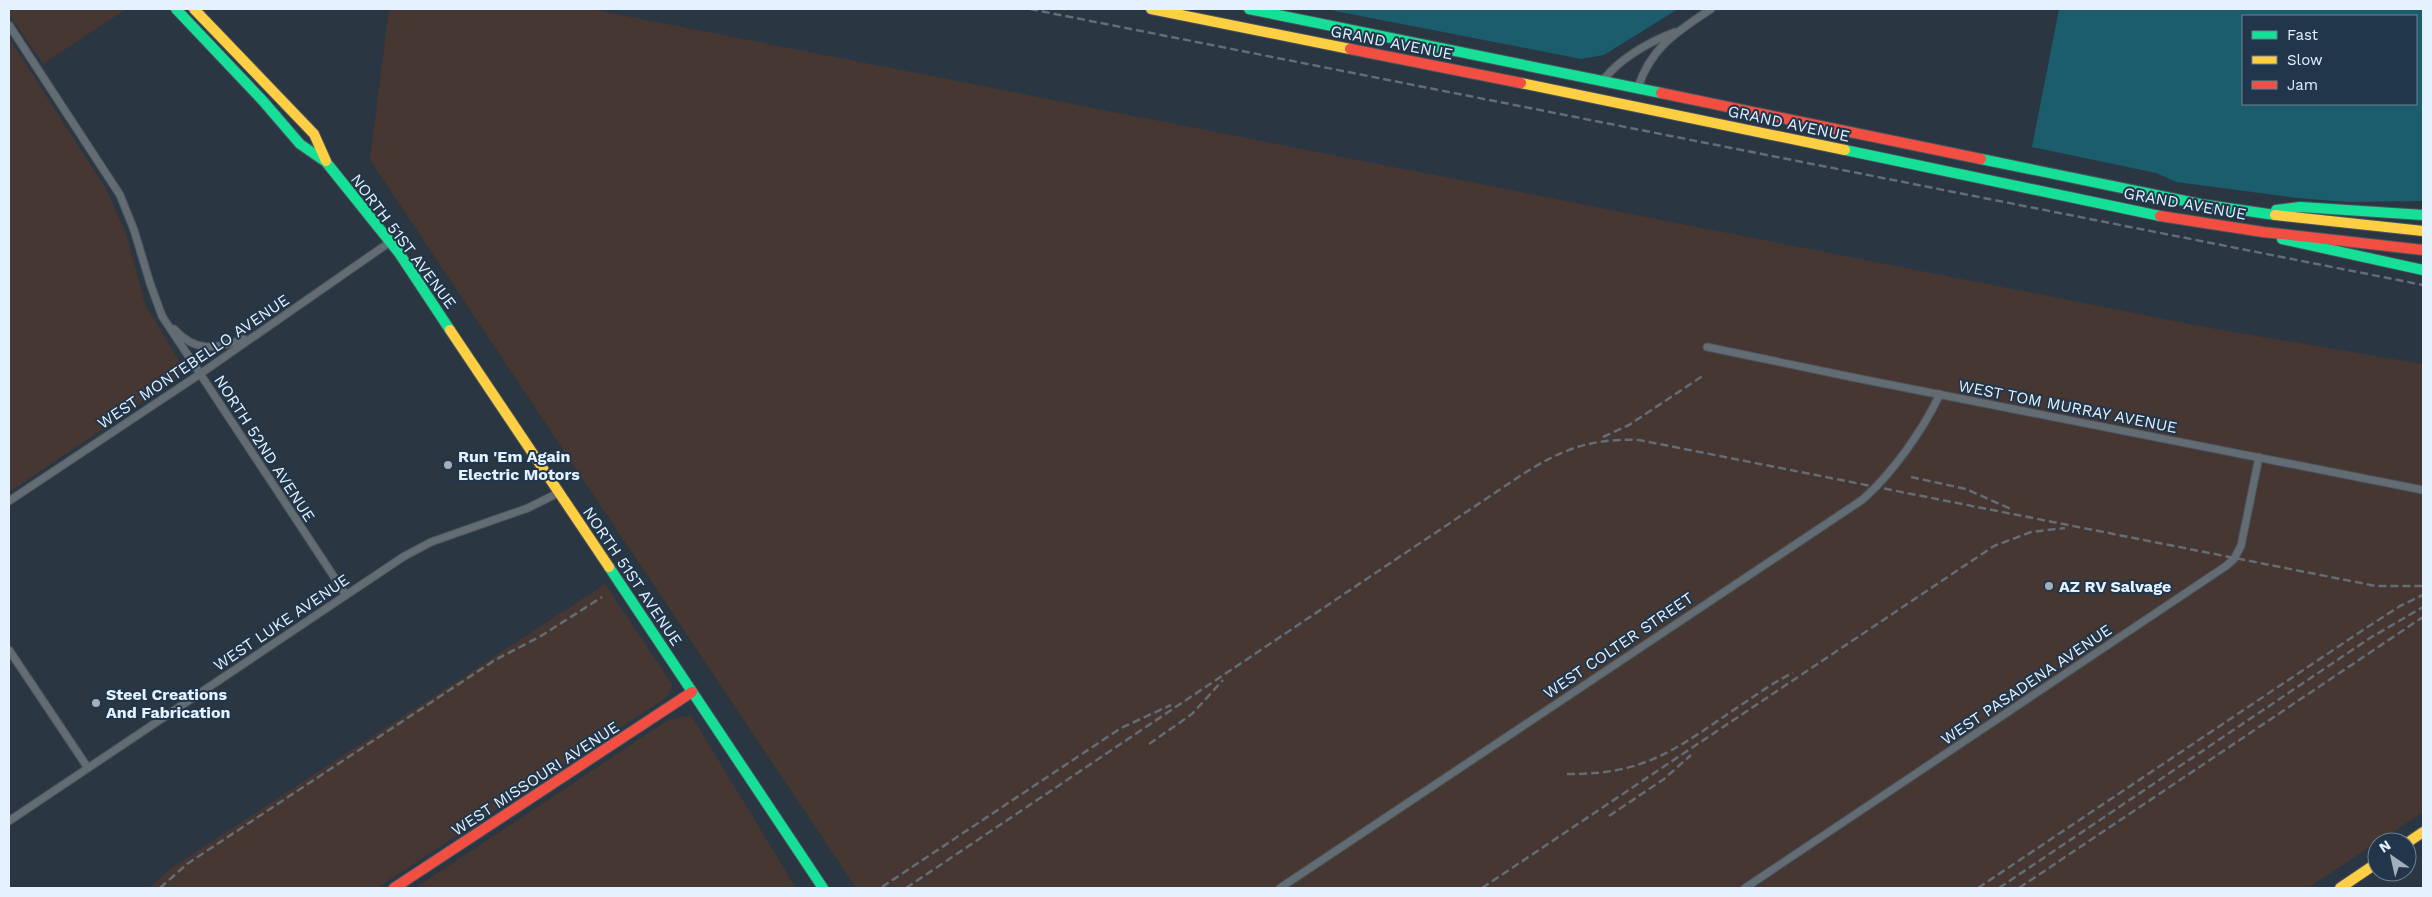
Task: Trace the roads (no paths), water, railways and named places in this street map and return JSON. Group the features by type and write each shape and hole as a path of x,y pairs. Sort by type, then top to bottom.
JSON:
{"main road":[{"name":"NORTH 51ST AVENUE","path":"176,9 258,95 300,144 326,162"},
{"name":"NORTH 51ST AVENUE","path":"194,9 314,134 326,162 390,242 560,492 823,888"},
{"name":"GRAND AVENUE","path":"1151,9 1536,86 2117,207 2263,232 2423,250"},
{"name":"GRAND AVENUE","path":"1249,9 1603,80 2200,204 2261,213 2423,231"},
{"path":"1536,86 1556,82 1623,95 1632,94 1638,88"},
{"path":"2261,213 2300,207 2423,215"},
{"path":"2263,232 2297,244 2423,270"},
{"name":"WEST MISSOURI AVENUE","path":"394,888 692,692"},
{"path":"2340,888 2367,870"}],"street":[{"path":"1638,88 1648,62 1678,31 1711,9"},
{"name":"NORTH 52ND AVENUE","path":"9,25 120,195 134,230 162,316 346,595"},
{"path":"1603,80 1613,68 1657,39 1678,31"},
{"name":"WEST MONTEBELLO AVENUE","path":"9,501 200,374 390,242"},
{"name":"NORTH 52ND AVENUE","path":"162,316 180,336 194,344 207,348 227,345 252,337"},
{"name":"WEST TOM MURRAY AVENUE","path":"1707,347 2423,490"},
{"name":"WEST COLTER STREET","path":"1280,888 1862,500 1876,488 1909,444 1940,394"},
{"name":"WEST PASADENA AVENUE","path":"1745,888 2226,566 2234,559 2241,546 2259,458"},
{"name":"WEST LUKE AVENUE","path":"9,821 420,547 528,508 560,492"},
{"path":"9,650 88,768"}],"water":[{"path":"1325,9 1678,9 1604,55 1581,59"},
{"path":"2059,9 2423,9 2423,201 2347,202 2297,198 2176,182 2156,173 2032,147"}],"railway":[{"path":"1030,9 2423,285"},
{"path":"1603,437 1629,425 1704,375"},
{"path":"906,888 1520,476 1562,453 1605,441 1639,440 2376,586 2423,586"},
{"path":"1911,477 1966,489 2013,510"},
{"path":"1482,888 1994,546 2031,532 2065,528"},
{"path":"1978,888 2360,632 2400,606 2423,595"},
{"path":"160,888 187,864 495,660 541,636 602,597"},
{"path":"1999,888 2370,638 2423,607"},
{"path":"2019,888 2423,617"},
{"path":"1567,774 1619,770 1660,756 1679,746 1793,673"},
{"path":"1149,744 1192,714 1223,680"},
{"path":"882,887 1121,728 1171,705"},
{"path":"1609,816 1664,779 1691,755"}],"place":[{"name":"Run 'Em Again Electric Motors","path":"448,465"},
{"name":"AZ RV Salvage","path":"2049,586"},
{"name":"Steel Creations And Fabrication","path":"96,703"}]}
